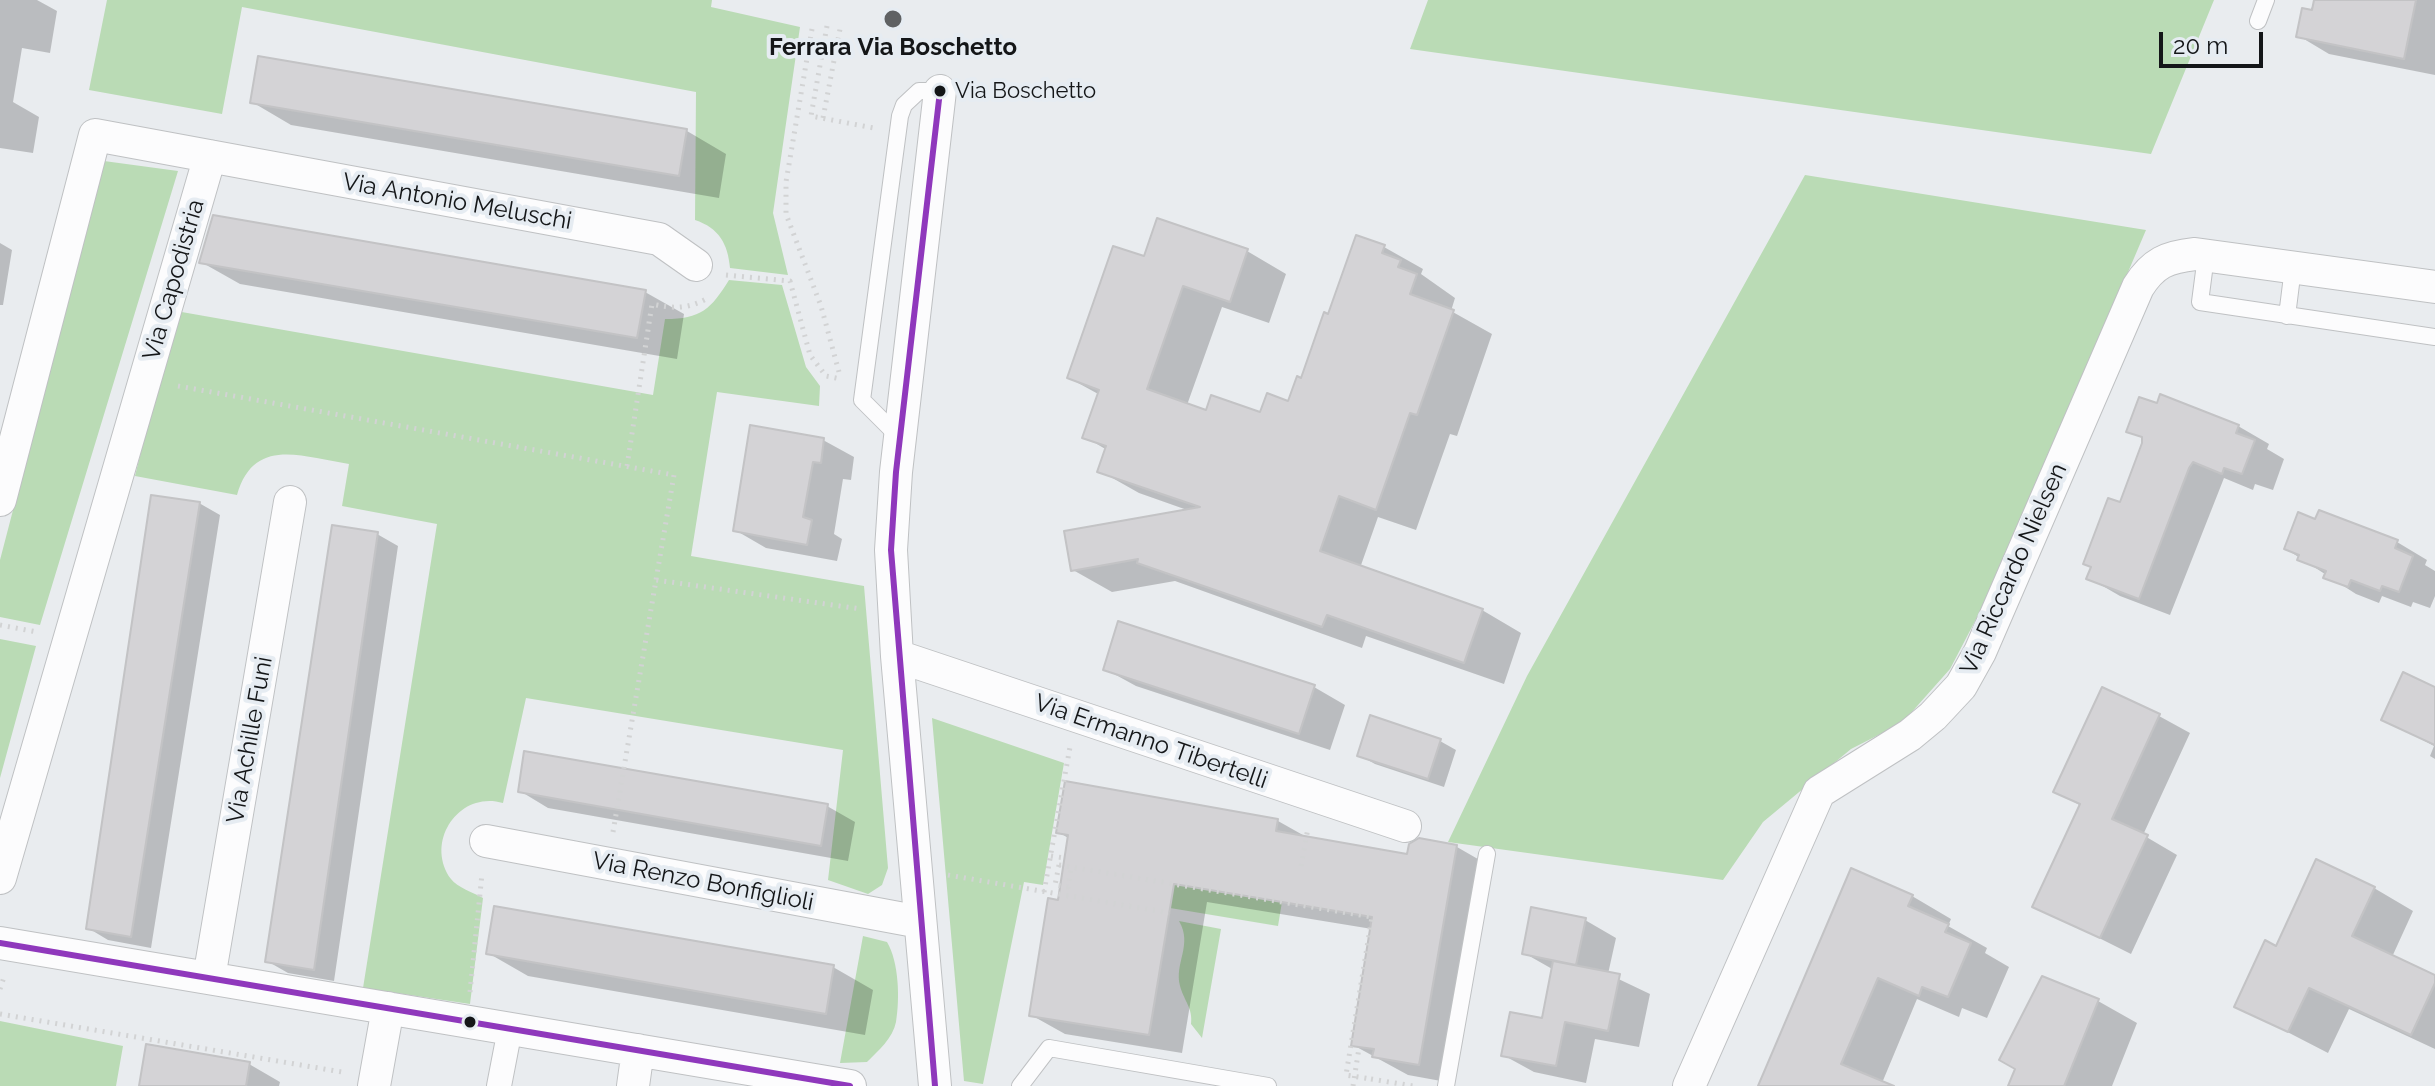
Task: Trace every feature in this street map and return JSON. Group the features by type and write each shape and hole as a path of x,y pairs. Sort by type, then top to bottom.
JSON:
{"street":[{"path":"935,1086 893,613 892,519 940,91"},
{"path":"0,500 95,135 210,156"},
{"name":"Via Antonio Meluschi","path":"210,156 659,239 707,275"},
{"name":"Via Capodistria","path":"0,878 210,156"},
{"name":"Via Riccardo Nielsen","path":"1689,1086 1814,800 1838,777 1910,735 1961,686 1980,652 2138,287 2148,271 2160,261 2178,256 2206,256 2435,287"},
{"name":"Via Achille Funi","path":"209,978 290,502"},
{"name":"Via Ermanno Tibertelli","path":"897,656 1405,826"},
{"name":"Via Renzo Bonfiglioli","path":"486,841 920,922"},
{"path":"0,943 850,1086"},
{"path":"375,1082 388,1008"},
{"path":"499,1086 510,1029"},
{"path":"633,1086 638,1050"}],"lane":[{"path":"2258,21 2266,0"},
{"path":"900,438 862,400 897,132 904,105 911,98 919,91 940,91"},
{"path":"2206,256 2200,302 2435,337"},
{"path":"2287,316 2293,268"},
{"path":"1446,1086 1487,854"},
{"path":"1020,1086 1049,1048 1268,1086"}],"path":[{"path":"827,26 811,116 897,132"},
{"path":"812,29 786,182 786,214 821,306 841,379 862,400"},
{"path":"823,118 840,29"},
{"path":"707,275 790,281 810,355 826,376 841,379"},
{"path":"627,466 652,304 674,309 695,306 713,295"},
{"path":"145,380 674,475 607,864"},
{"path":"656,580 893,613"},
{"path":"1044,892 1075,716"},
{"path":"1301,866 1307,833"},
{"path":"467,1021 486,841"},
{"path":"1051,856 1065,858"},
{"path":"1071,868 1068,887 1055,885 1059,865 1372,917 1346,1075 1413,1086"},
{"path":"916,870 1169,913"},
{"path":"0,1014 375,1082"},
{"path":"1353,1086 1359,1048"}],"green space":[{"path":"107,0 712,0 711,7 800,27 773,213 788,275 730,268 721,238 695,220 696,92 242,7 222,114 89,90"},
{"path":"1428,0 2214,0 2151,154 1410,49"},
{"path":"104,161 178,171 40,625 0,617 0,560"},
{"path":"1805,175 2146,230 1997,579 1950,669 1902,723 1851,749 1763,822 1723,880 1448,842 1527,676"},
{"path":"729,280 782,285 806,367 820,386 819,406 717,392 691,556 864,586 888,868 882,885 868,894 828,880 843,750 526,698 503,803 487,801 473,804 450,822 444,835 444,865 451,879 483,898 470,1004 363,988 437,524 342,506 349,464 297,455 268,457 255,464 245,476 237,495 135,476 176,311 653,395 665,319 688,317 704,310"},
{"path":"0,639 36,646 0,778"},
{"path":"932,718 1064,763 1043,885 1024,882 983,1084 964,1081"},
{"path":"1075,867 1282,902 1278,926 1170,908"},
{"path":"1179,921 1221,929 1202,1038 1191,1024 1180,986 1184,938"},
{"path":"863,936 887,942 891,950 898,981 896,1022 888,1039 867,1062 840,1063"},
{"path":"0,1021 123,1046 116,1086 0,1086"}],"building":[{"path":"2314,0 2416,0 2404,59 2296,37 2302,8 2312,10"},
{"path":"258,56 687,129 679,176 250,103"},
{"path":"213,215 646,290 637,338 199,263"},
{"path":"1157,218 1248,249 1230,302 1183,286 1147,389 1206,410 1211,395 1260,412 1267,393 1288,401 1297,376 1301,378 1324,312 1328,314 1356,235 1385,245 1382,253 1401,260 1398,267 1417,274 1410,294 1454,310 1417,415 1410,413 1376,510 1339,496 1320,551 1483,609 1464,663 1327,615 1322,627 1137,563 1138,559 1071,571 1064,531 1200,507 1097,472 1106,446 1082,438 1099,390 1067,378 1113,246 1144,256"},
{"path":"2160,394 2239,425 2236,433 2255,440 2242,474 2224,468 2222,474 2193,462 2139,599 2086,579 2091,567 2083,564 2108,498 2120,502 2142,443 2142,437 2126,432 2139,397 2157,403"},
{"path":"750,425 824,438 821,463 813,462 803,517 812,520 807,545 733,531"},
{"path":"151,495 200,502 131,937 86,929"},
{"path":"2319,510 2398,540 2395,548 2413,556 2399,592 2382,586 2380,591 2351,580 2348,587 2323,578 2326,571 2297,560 2299,555 2284,549 2298,512 2315,519"},
{"path":"332,525 378,532 314,970 265,962"},
{"path":"1118,621 1315,685 1299,734 1103,670"},
{"path":"2403,672 2435,687 2435,745 2381,720"},
{"path":"2102,687 2160,714 2112,819 2148,835 2100,938 2032,907 2080,804 2053,792"},
{"path":"1370,715 1441,739 1428,779 1357,756"},
{"path":"524,751 828,804 821,846 518,792"},
{"path":"1065,781 1278,819 1276,831 1407,854 1409,844 1419,838 1457,845 1419,1065 1372,1057 1374,1049 1351,1046 1372,917 1174,884 1149,1035 1029,1016 1048,898 1058,900 1068,835 1056,833"},
{"path":"2316,859 2375,887 2352,936 2435,975 2435,983 2411,1035 2309,988 2288,1032 2234,1007 2265,940 2276,946"},
{"path":"1851,868 1913,895 1908,906 1949,924 1945,932 1971,943 1948,997 1922,987 1919,996 1878,978 1841,1064 1894,1086 1758,1086"},
{"path":"494,906 834,965 826,1014 486,954"},
{"path":"1531,907 1586,918 1576,965 1522,954"},
{"path":"1553,961 1620,974 1608,1031 1565,1022 1556,1066 1501,1056 1510,1012 1542,1018"},
{"path":"2042,976 2099,999 2064,1086 2008,1086 2015,1069 1999,1060"},
{"path":"146,1044 250,1062 246,1086 139,1086"}],"transit line":[{"path":"935,1086 891,550 896,472 940,91"},
{"path":"0,943 850,1086"}],"place":[{"name":"Ferrara Via Boschetto","path":"893,19"},
{"name":"Via Boschetto","path":"940,91"}]}
